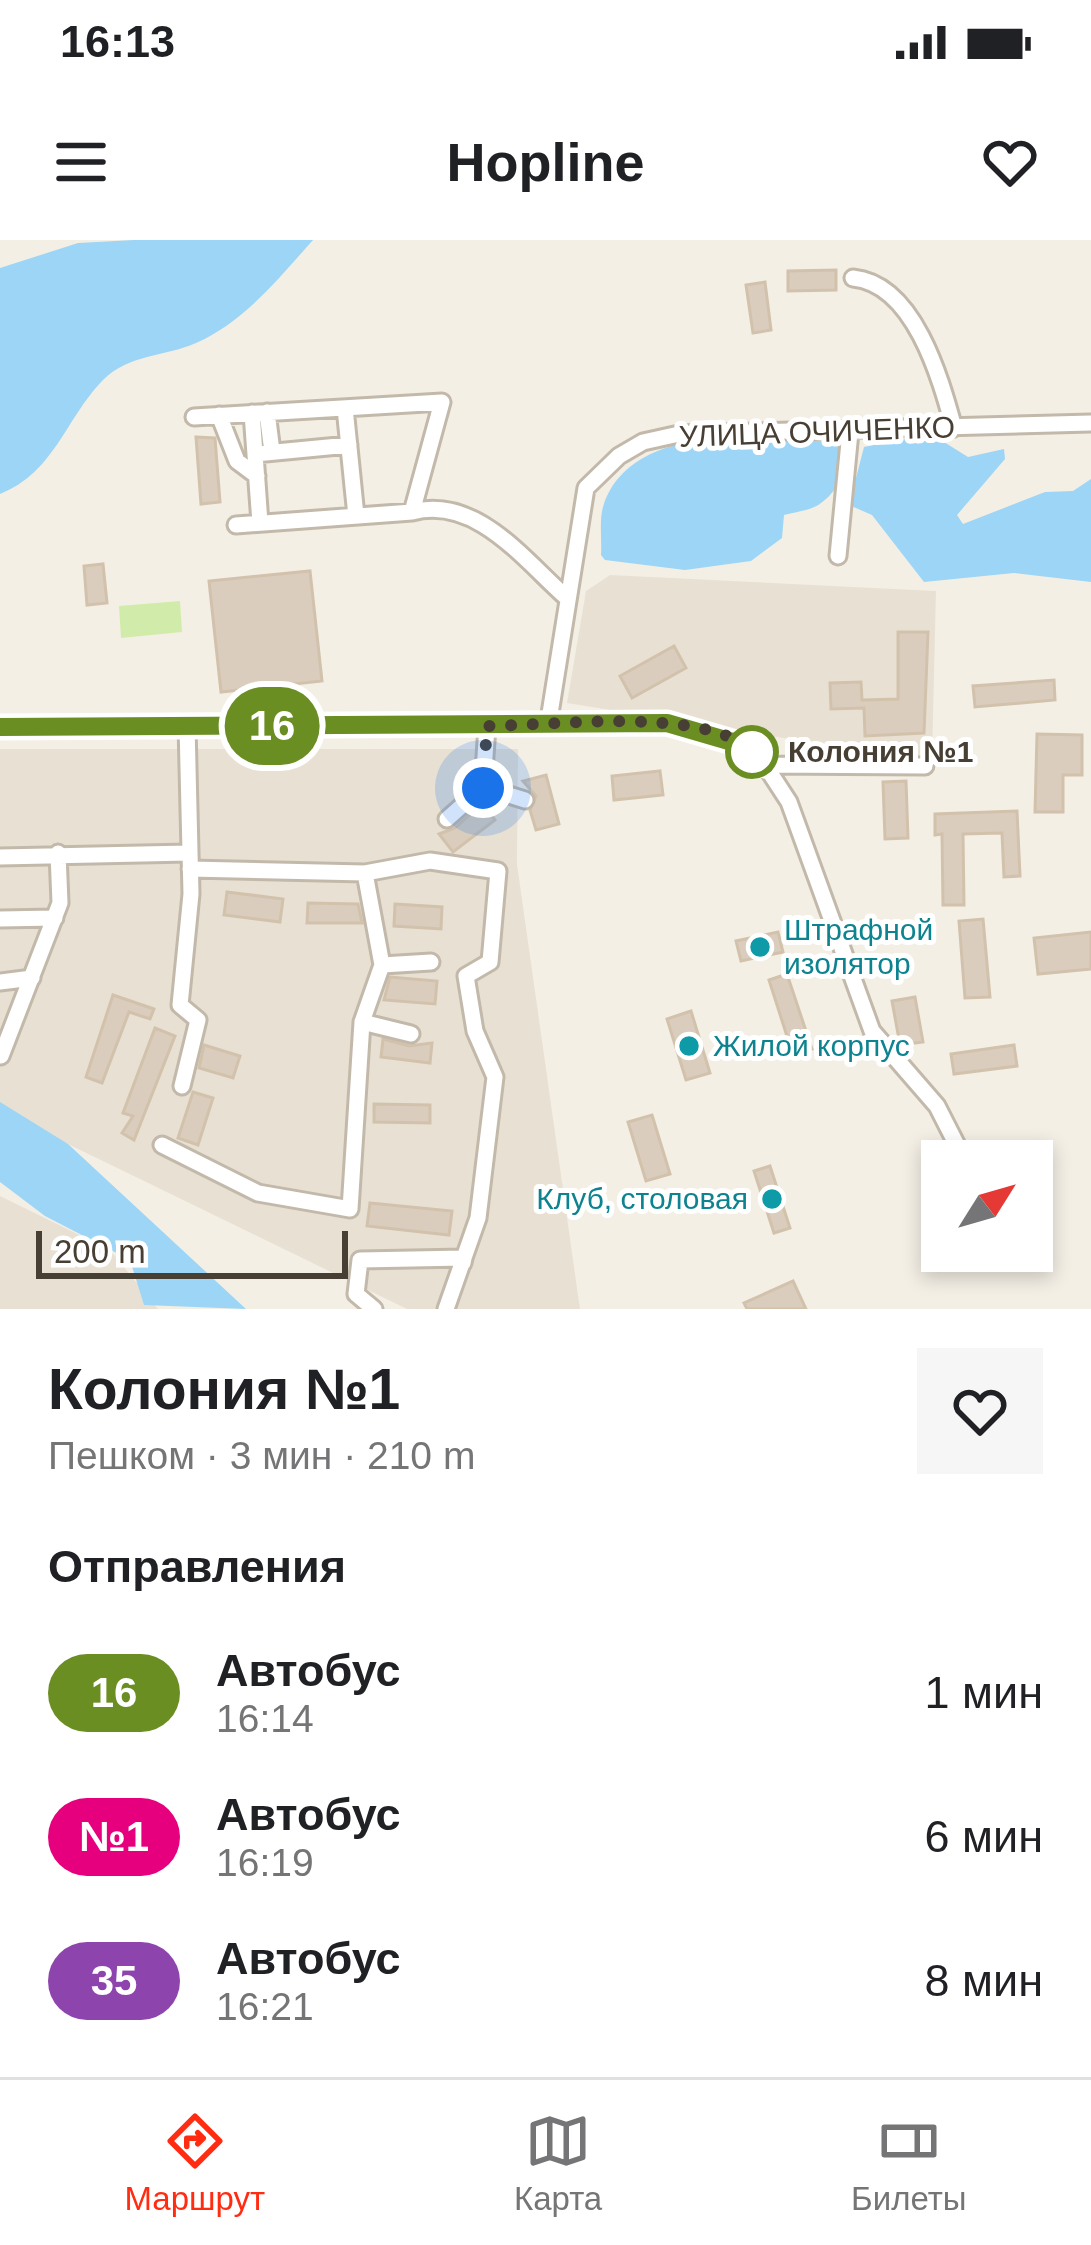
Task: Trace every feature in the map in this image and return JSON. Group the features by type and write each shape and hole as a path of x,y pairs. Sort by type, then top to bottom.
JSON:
{"street":[{"path":"853,278 873,280 902,307 941,381 955,428"},
{"path":"194,417 442,402 412,512"},
{"path":"345,408 356,516"},
{"path":"260,413 260,523"},
{"path":"219,415 237,461 257,476"},
{"name":"УЛИЦА ОЧИЧЕНКО","path":"548,726 586,488 619,456 643,442 680,434 1091,423"},
{"path":"838,556 850,432"},
{"path":"263,453 349,445"},
{"path":"236,525 459,511 492,529 567,598"},
{"path":"0,727 667,723 746,746 789,802 872,1031 937,1106 954,1140"},
{"path":"182,1086 198,1020 180,1005 195,726"},
{"path":"447,820 483,788 487,726"},
{"path":"765,765 925,766"},
{"path":"483,788 525,800"},
{"path":"1,1056 60,903 58,853"},
{"path":"0,857 58,853 365,873 430,861 499,872 490,962 466,976 475,1031 495,1077 478,1218 446,1309"},
{"path":"162,1145 258,1193 350,1209 362,1022 382,965 365,873"},
{"path":"0,919 55,918"},
{"path":"382,965 431,962"},
{"path":"0,982 32,978"},
{"path":"362,1022 411,1034"},
{"path":"374,1309 356,1294 360,1260 464,1258"},
{"path":"459,1309 464,1258"}],"shaded area":[{"path":"610,575 936,591 932,762 567,703 586,591"},
{"path":"0,749 518,749 517,864 580,1309 407,1309 0,1111"},
{"path":"0,1196 110,1250 158,1309 0,1309"}],"green space":[{"path":"180,601 182,632 121,638 119,606"}],"water":[{"path":"313,240 230,323 196,343 135,361 103,380 47,459 0,494 0,268 78,243"},
{"path":"840,435 846,462 835,489 818,505 784,515 782,538 751,561 685,570 605,560 601,555 603,507 618,479 642,459 671,446 705,439"},
{"path":"915,437 944,442 968,457 1004,449 1005,459 957,515 963,524 1045,492 1073,491 1091,479 1091,582 1014,573 924,582 872,515 849,505 864,447"},
{"path":"0,1102 68,1144 246,1309 144,1305 130,1260 45,1216 0,1182"}],"building":[{"path":"836,270 836,290 788,291 788,271"},
{"path":"765,282 771,330 753,333 746,285"},
{"path":"196,437 215,438 220,502 201,504"},
{"path":"103,564 107,603 87,605 84,566"},
{"path":"310,571 322,681 221,692 209,581"},
{"path":"898,632 928,632 924,733 865,736 864,708 831,709 830,683 861,682 862,700 898,699"},
{"path":"674,646 686,668 632,698 620,676"},
{"path":"1054,680 1055,700 975,707 973,686"},
{"path":"1037,734 1082,735 1082,775 1063,775 1063,812 1035,812"},
{"path":"660,771 663,795 614,800 612,776"},
{"path":"546,775 559,824 536,830 530,810 536,796 523,781"},
{"path":"906,781 908,838 885,839 883,782"},
{"path":"483,803 495,820 453,852 439,834 455,828"},
{"path":"1017,811 1020,876 1004,877 1002,833 963,834 964,905 943,905 942,834 935,835 935,814"},
{"path":"227,892 283,899 280,922 224,915"},
{"path":"308,903 358,904 362,923 307,923"},
{"path":"395,904 442,907 441,929 394,926"},
{"path":"983,919 990,997 965,998 959,921"},
{"name":"Штрафной изолятор","path":"778,932 783,952 741,961 736,941"},
{"path":"1091,932 1091,969 1038,974 1034,938"},
{"name":"Жилой корпус","path":"787,974 812,1049 793,1055 769,980"},
{"path":"390,977 437,981 435,1004 384,1000"},
{"path":"113,995 154,1009 150,1019 129,1012 102,1083 86,1077"},
{"path":"915,997 923,1042 900,1045 892,1001"},
{"name":"Жилой корпус","path":"691,1011 710,1073 686,1080 667,1019"},
{"path":"155,1028 175,1036 134,1140 122,1133 133,1116 123,1113"},
{"path":"383,1039 409,1046 432,1043 430,1063 381,1057"},
{"path":"204,1045 240,1056 233,1078 199,1068"},
{"path":"1014,1045 1017,1066 954,1074 951,1054"},
{"path":"193,1092 213,1098 198,1145 178,1138"},
{"path":"374,1104 430,1105 430,1123 374,1122"},
{"name":"Жилой корпус","path":"652,1115 670,1174 646,1181 628,1122"},
{"name":"Клуб, столовая","path":"770,1166 790,1228 774,1233 754,1171"},
{"path":"370,1203 452,1211 449,1235 367,1226"},
{"path":"793,1281 806,1309 747,1309 744,1303"}],"bus line":[{"name":"16","path":"0,727 667,723 708,731 746,746 765,765"}],"place":[{"name":"Колония №1","path":"752,752"},
{"name":"Штрафной изолятор","path":"760,947"},
{"name":"Жилой корпус","path":"689,1046"},
{"name":"Клуб, столовая","path":"772,1199"}],"route":[{"path":"483,788 487,726 667,723 708,731 752,752"}]}
